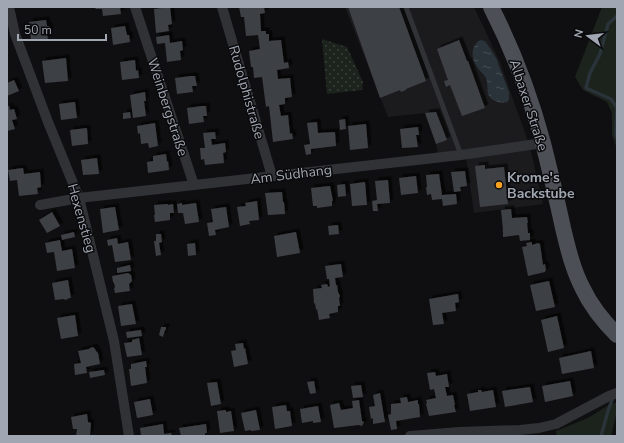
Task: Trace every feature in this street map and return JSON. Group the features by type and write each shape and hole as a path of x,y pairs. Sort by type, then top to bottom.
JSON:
{"main road":[{"name":"Albaxer Straße","path":"490,7 514,56 532,103 574,269 582,288 593,307 617,335"}],"street":[{"name":"Hexenstieg","path":"9,7 16,34 48,122 79,198 114,341 129,436"},
{"name":"Weinbergstraße","path":"135,7 194,185"},
{"name":"Rudolphistraße","path":"222,7 272,176"},
{"name":"Am Südhang","path":"40,205 79,198 461,155 543,143"},
{"path":"410,436 539,428 556,424 613,395"}],"lane":[{"path":"406,7 461,155"}],"shaded area":[{"path":"345,7 474,7 500,62 530,147 543,204 474,213 466,156 439,159 436,144 425,113 388,117"},
{"path":"602,7 617,7 617,149 612,135 612,113 607,102 583,90 575,77"},
{"path":"322,39 347,47 363,82 362,90 327,94"},
{"path":"617,402 617,412 611,436 557,436 556,431 588,418 607,406"}],"water":[{"path":"480,40 485,41 496,58 509,92 509,100 507,102 502,103 496,101 488,94 486,78 474,61 473,57 474,46"}],"building":[{"path":"94,7 120,7 121,14 103,16 102,9 96,9"},
{"path":"170,7 172,24 168,25 169,31 156,33 154,9"},
{"path":"239,7 264,7 265,13 260,14 261,31 266,31 266,34 269,34 269,41 281,40 284,63 288,62 289,68 277,70 278,79 290,78 292,97 285,98 285,104 279,105 281,116 288,115 290,134 292,133 293,139 273,142 269,106 266,107 262,77 254,78 253,67 251,67 249,51 260,49 258,35 246,36 244,17 241,17"},
{"path":"348,7 399,7 426,81 401,92 400,90 380,98"},
{"path":"46,20 50,32 47,33 48,39 31,41 29,22"},
{"path":"125,26 130,42 113,45 111,28"},
{"path":"169,35 170,43 182,41 183,50 180,51 181,60 167,62 165,43 157,44 156,37"},
{"path":"459,40 485,108 462,116 450,85 446,87 444,81 448,80 437,49"},
{"path":"66,58 68,81 45,83 42,61"},
{"path":"135,60 136,71 138,70 139,78 122,80 120,62"},
{"path":"195,76 197,86 192,86 193,92 177,94 175,78"},
{"path":"14,80 19,91 7,96 7,83"},
{"path":"145,92 146,101 144,101 146,116 133,118 130,95"},
{"path":"75,102 77,118 61,120 59,104"},
{"path":"7,106 9,106 10,110 14,109 17,119 12,120 15,129 7,131"},
{"path":"206,106 207,116 203,116 204,122 189,124 187,108"},
{"path":"130,112 131,118 123,119 123,113"},
{"path":"436,112 447,140 436,144 425,113"},
{"path":"345,119 346,129 340,130 339,120"},
{"path":"317,122 318,133 335,132 336,146 311,149 311,154 306,155 304,145 310,144 307,123"},
{"path":"155,123 158,146 149,148 148,143 141,144 140,133 138,134 137,126"},
{"path":"366,124 368,148 350,150 348,126"},
{"path":"418,127 419,135 416,135 418,147 402,148 400,129"},
{"path":"87,128 88,144 72,146 70,130"},
{"path":"215,132 216,139 211,139 212,145 225,143 226,152 223,153 224,163 205,165 204,159 201,160 200,148 205,148 203,133"},
{"path":"166,154 169,170 148,173 147,162 153,161 153,156"},
{"path":"97,158 99,174 83,175 81,160"},
{"path":"485,165 485,169 504,167 508,204 480,207 475,166"},
{"path":"23,168 24,174 40,172 41,187 37,188 38,194 19,196 17,180 10,181 8,170"},
{"path":"465,171 467,186 460,187 461,191 454,192 451,172"},
{"path":"439,174 442,195 456,194 457,204 443,206 442,199 432,200 431,194 427,195 426,175"},
{"path":"416,176 418,193 401,195 399,178"},
{"path":"388,180 390,203 377,204 378,211 373,211 372,201 377,200 375,181"},
{"path":"365,182 367,205 352,206 350,184"},
{"path":"345,184 346,196 338,197 337,185"},
{"path":"330,186 333,201 332,206 317,208 317,206 313,206 311,188"},
{"path":"282,192 285,214 268,215 265,193"},
{"path":"257,201 259,220 249,221 250,224 240,226 237,207 246,206 245,203"},
{"path":"182,203 182,205 196,203 199,222 185,224 183,213 178,213 177,204"},
{"path":"173,204 174,213 170,213 170,220 155,222 154,205"},
{"path":"115,207 119,230 103,233 100,209"},
{"path":"226,207 229,227 215,230 216,235 209,236 207,223 213,222 211,209"},
{"path":"511,209 512,218 527,217 530,240 520,241 519,235 503,237 501,210"},
{"path":"52,212 60,226 47,233 39,220"},
{"path":"338,225 339,234 329,235 328,226"},
{"path":"74,232 75,237 62,240 61,235"},
{"path":"296,232 300,253 277,257 274,236"},
{"path":"156,234 161,234 162,242 159,243 161,255 156,256 154,241 156,241"},
{"path":"117,238 118,244 128,242 131,260 115,262 112,245 108,246 107,240"},
{"path":"60,240 62,251 72,249 75,268 57,271 54,252 47,253 45,243"},
{"path":"532,242 532,245 538,243 540,244 543,265 545,264 546,271 528,276 522,247 527,246 526,243"},
{"path":"195,243 196,255 188,256 187,244"},
{"path":"341,264 343,277 335,278 340,296 340,306 338,306 338,312 329,314 330,318 319,320 315,303 314,304 313,289 322,288 321,285 327,284 328,287 330,286 329,279 327,279 325,266"},
{"path":"130,265 131,271 117,273 117,268"},
{"path":"128,273 131,275 132,281 129,284 130,291 115,293 112,276"},
{"path":"68,280 71,298 65,300 55,300 52,283"},
{"path":"549,281 555,307 536,311 530,285"},
{"path":"458,294 459,302 455,303 456,311 442,313 444,324 433,325 429,299"},
{"path":"132,304 136,324 121,326 118,306"},
{"path":"75,315 78,336 61,339 57,318"},
{"path":"557,316 564,348 548,352 541,320"},
{"path":"161,327 166,327 163,337 159,335"},
{"path":"141,330 142,336 127,338 126,332"},
{"path":"139,338 142,355 127,357 124,343 132,342 132,340"},
{"path":"243,343 248,364 234,367 231,351 236,350 235,344"},
{"path":"93,347 98,353 100,364 86,367 87,373 75,375 74,364 81,363 78,351"},
{"path":"591,351 594,368 562,374 559,358"},
{"path":"146,361 147,367 145,367 147,383 131,386 129,369 131,369 131,364"},
{"path":"104,370 105,375 90,378 89,372"},
{"path":"435,372 436,376 447,374 449,387 445,387 447,396 453,395 456,412 429,416 426,400 436,398 434,389 430,390 427,373"},
{"path":"314,381 316,393 310,394 307,382"},
{"path":"570,381 573,396 545,402 542,386"},
{"path":"217,382 221,404 211,406 207,383"},
{"path":"361,385 363,397 353,398 351,386"},
{"path":"530,387 533,402 505,407 502,391"},
{"path":"478,390 481,390 482,392 493,390 496,407 470,411 467,394 478,392"},
{"path":"380,393 385,422 373,424 373,418 371,419 369,407 375,406 373,395"},
{"path":"407,397 408,402 418,400 420,417 396,421 397,429 391,430 388,415 391,414 391,404 401,403 400,398"},
{"path":"150,399 153,415 137,418 134,402"},
{"path":"359,400 362,421 364,422 362,426 359,425 334,428 330,405 339,403 341,410 353,408 352,401"},
{"path":"286,405 287,411 290,411 292,426 275,429 272,407"},
{"path":"318,406 321,422 313,423 313,421 302,423 300,409"},
{"path":"226,410 226,412 231,411 234,431 220,433 217,411"},
{"path":"256,410 260,430 245,431 241,413"},
{"path":"87,414 88,422 91,423 90,436 76,436 77,429 73,429 71,417"},
{"path":"163,424 164,434 171,433 172,436 141,436 140,428"},
{"path":"206,424 207,433 205,433 205,436 181,436 179,428"}],"waterway":[{"path":"617,16 608,24 600,54 590,73 586,88 611,99 617,108 617,138"},
{"path":"601,436 613,397"}],"place":[{"name":"Krome's Backstube","path":"499,185"}]}
